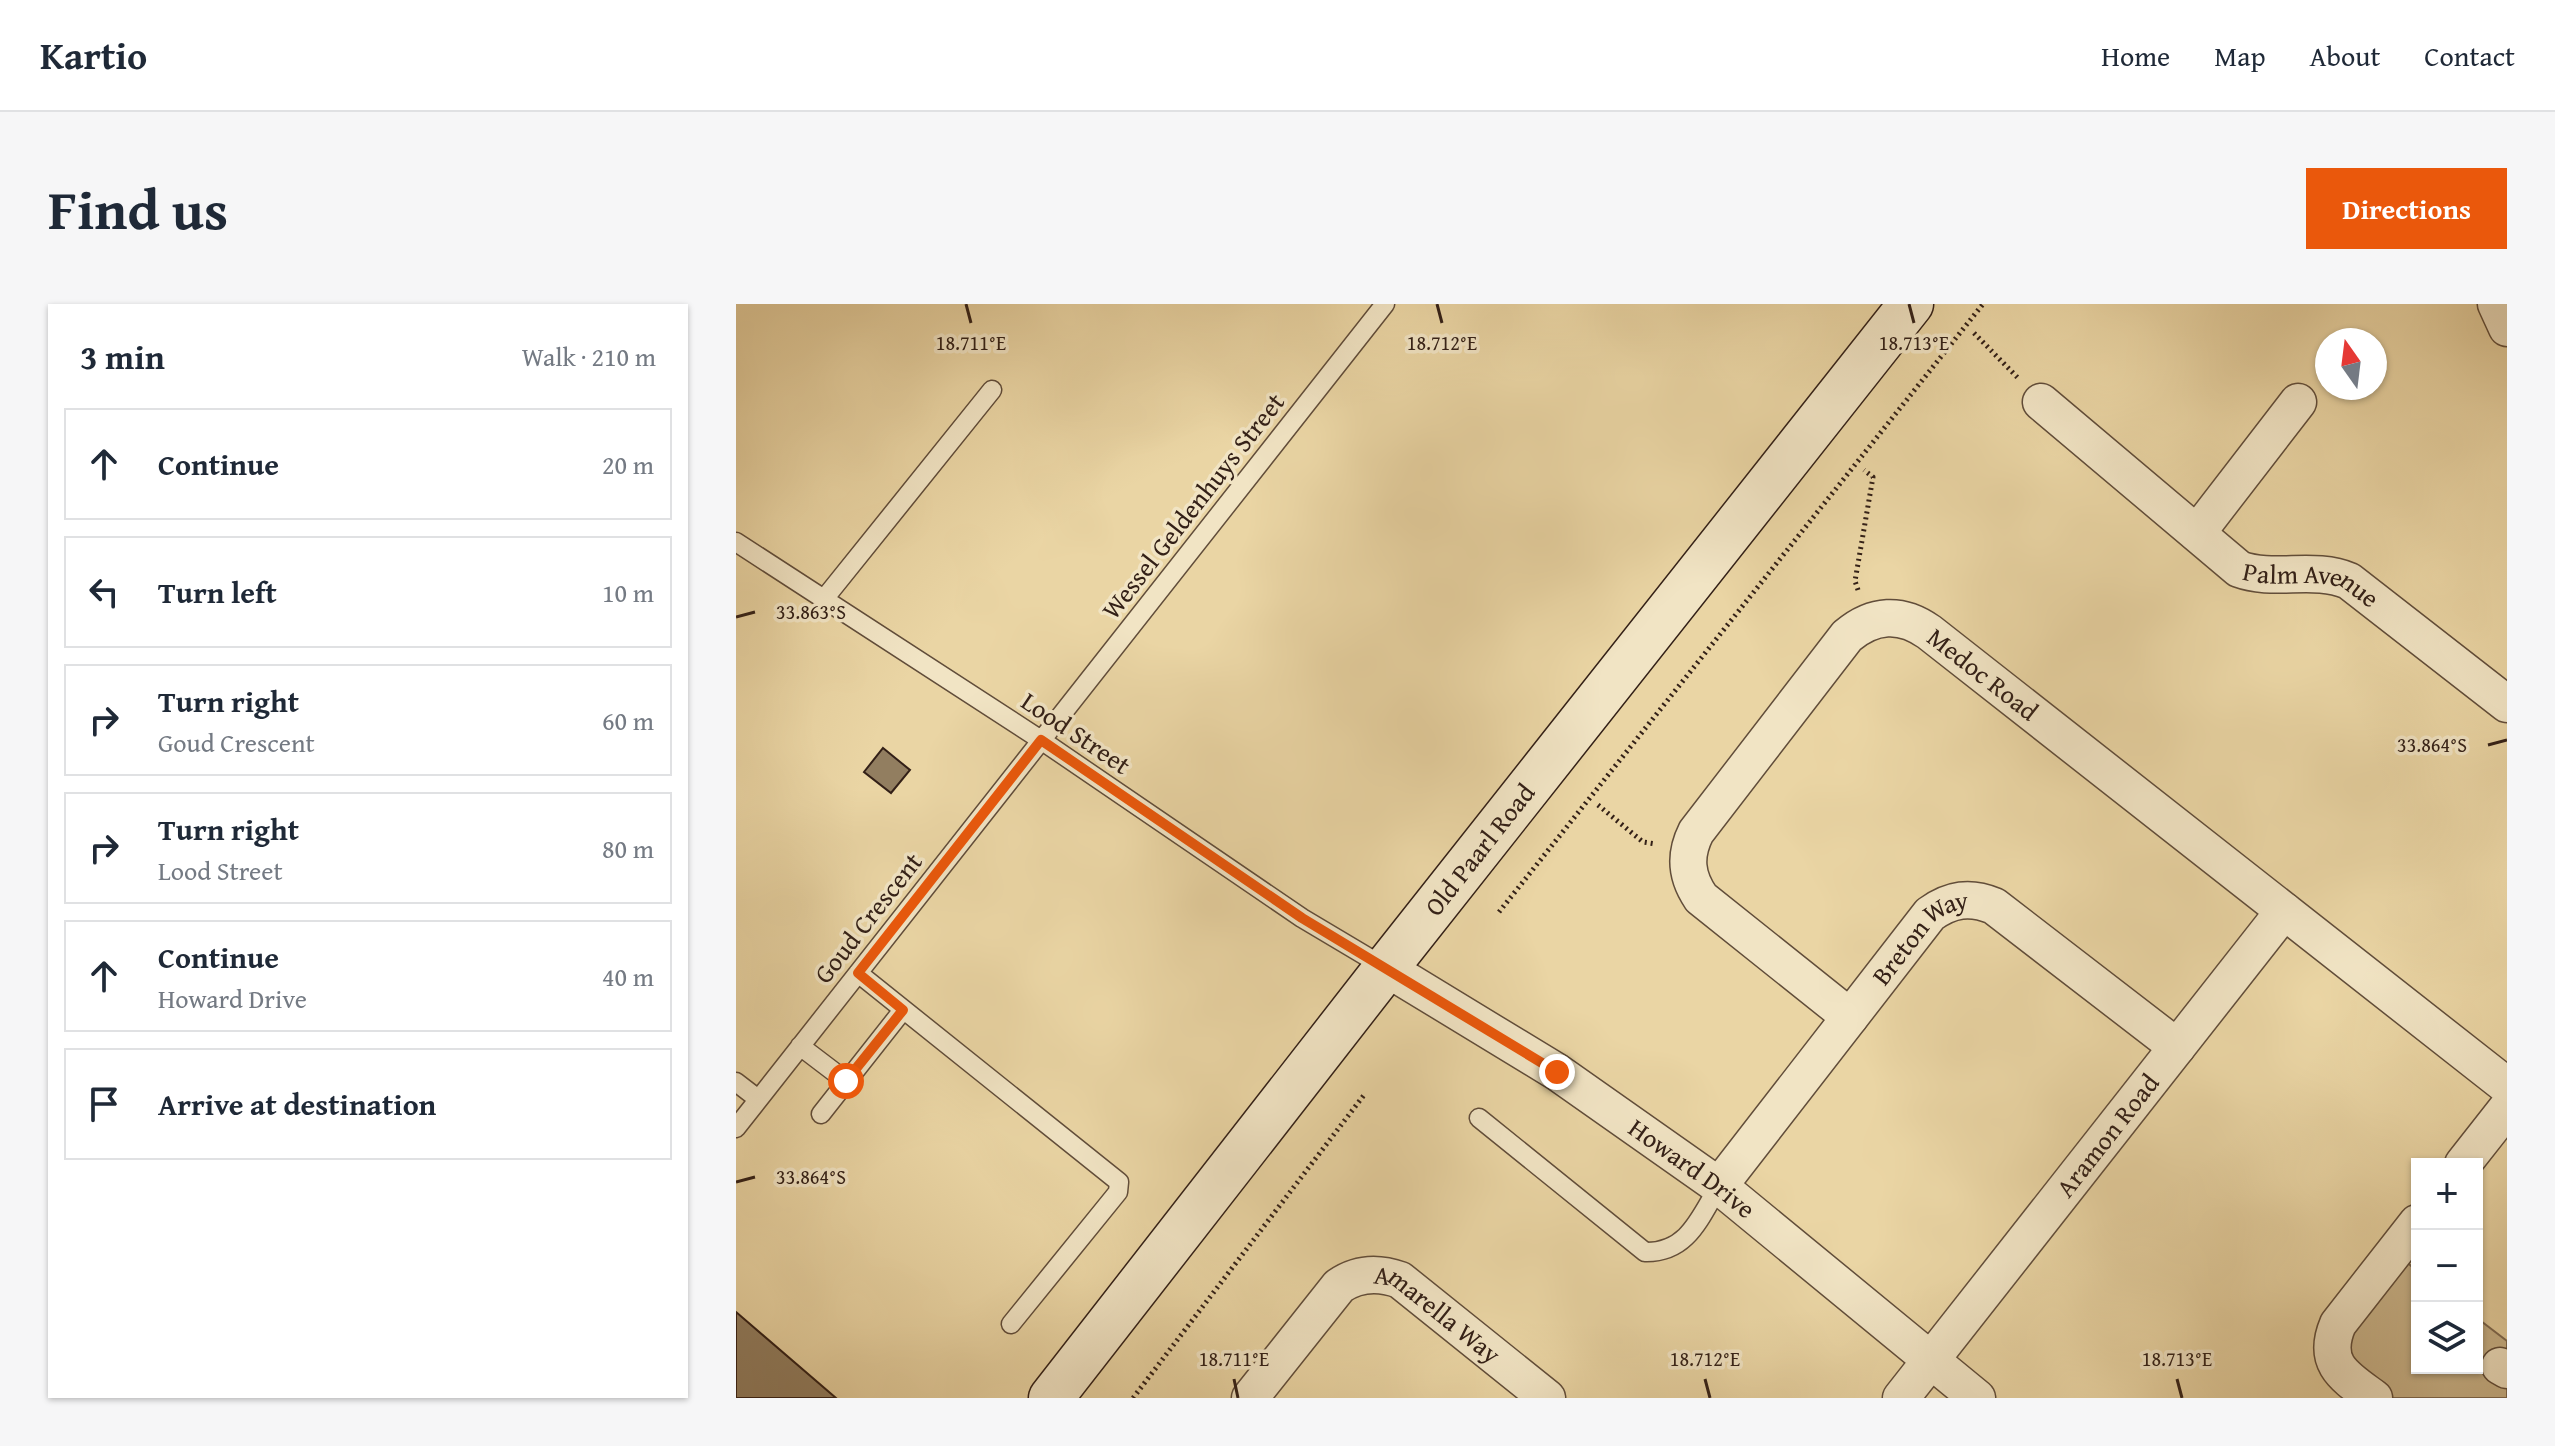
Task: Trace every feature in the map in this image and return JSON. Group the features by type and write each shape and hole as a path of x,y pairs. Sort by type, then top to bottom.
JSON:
{"main road":[{"name":"Old Paarl Road","path":"1051,1398 1911,304"}],"street":[{"path":"2496,304 2507,328"},
{"name":"Palm Avenue","path":"2041,402 2245,571 2323,573 2349,581 2507,704"},
{"path":"2197,533 2298,402"},
{"name":"Medoc Road","path":"1871,620 1895,618 1918,625 2507,1086"},
{"path":"1850,1017 1701,898 1688,873 1688,851 1696,832 1847,636 1871,620"},
{"name":"Breton Way","path":"1719,1186 1930,914 1943,905 1970,899 1994,906 2177,1047"},
{"name":"Aramon Road","path":"1901,1398 2284,911"},
{"name":"Howard Drive","path":"1386,968 1557,1072 1719,1186 1977,1398"},
{"path":"2468,1158 2507,1108"},
{"path":"2374,1398 2342,1375 2335,1363 2333,1336 2338,1324 2412,1230"},
{"name":"Amarella Way","path":"1250,1398 1331,1294 1348,1280 1377,1274 1400,1280 1547,1398"}],"lane":[{"name":"Wessel Geldenhuys Street","path":"1041,740 1385,304"},
{"path":"824,599 992,390"},
{"name":"Lood Street","path":"736,542 1041,740 1302,918 1386,968"},
{"name":"Goud Crescent","path":"736,1128 1041,740"},
{"path":"858,973 1119,1182 1118,1192 1011,1324"},
{"path":"821,1114 903,1010"},
{"path":"800,1046 846,1081"},
{"path":"736,1082 758,1099"},
{"path":"1479,1118 1645,1252 1670,1249 1687,1238 1719,1186"}],"path":[{"path":"1499,912 1983,304"},
{"path":"1974,333 2041,402"},
{"path":"1864,470 1873,477 1855,581 1871,620"},
{"path":"1598,805 1643,842 1688,851"},
{"path":"1133,1398 1364,1095"}],"shaded area":[{"path":"2403,1259 2411,1266 2411,1374 2483,1374 2483,1323 2507,1341 2507,1398 2391,1398 2356,1372 2344,1338"}],"building":[{"path":"883,748 910,770 891,793 864,772"},
{"path":"736,1312 836,1398 736,1398"}],"route":[{"path":"846,1081 903,1010 858,973 1041,740 1345,946 1431,993 1557,1072"}]}
